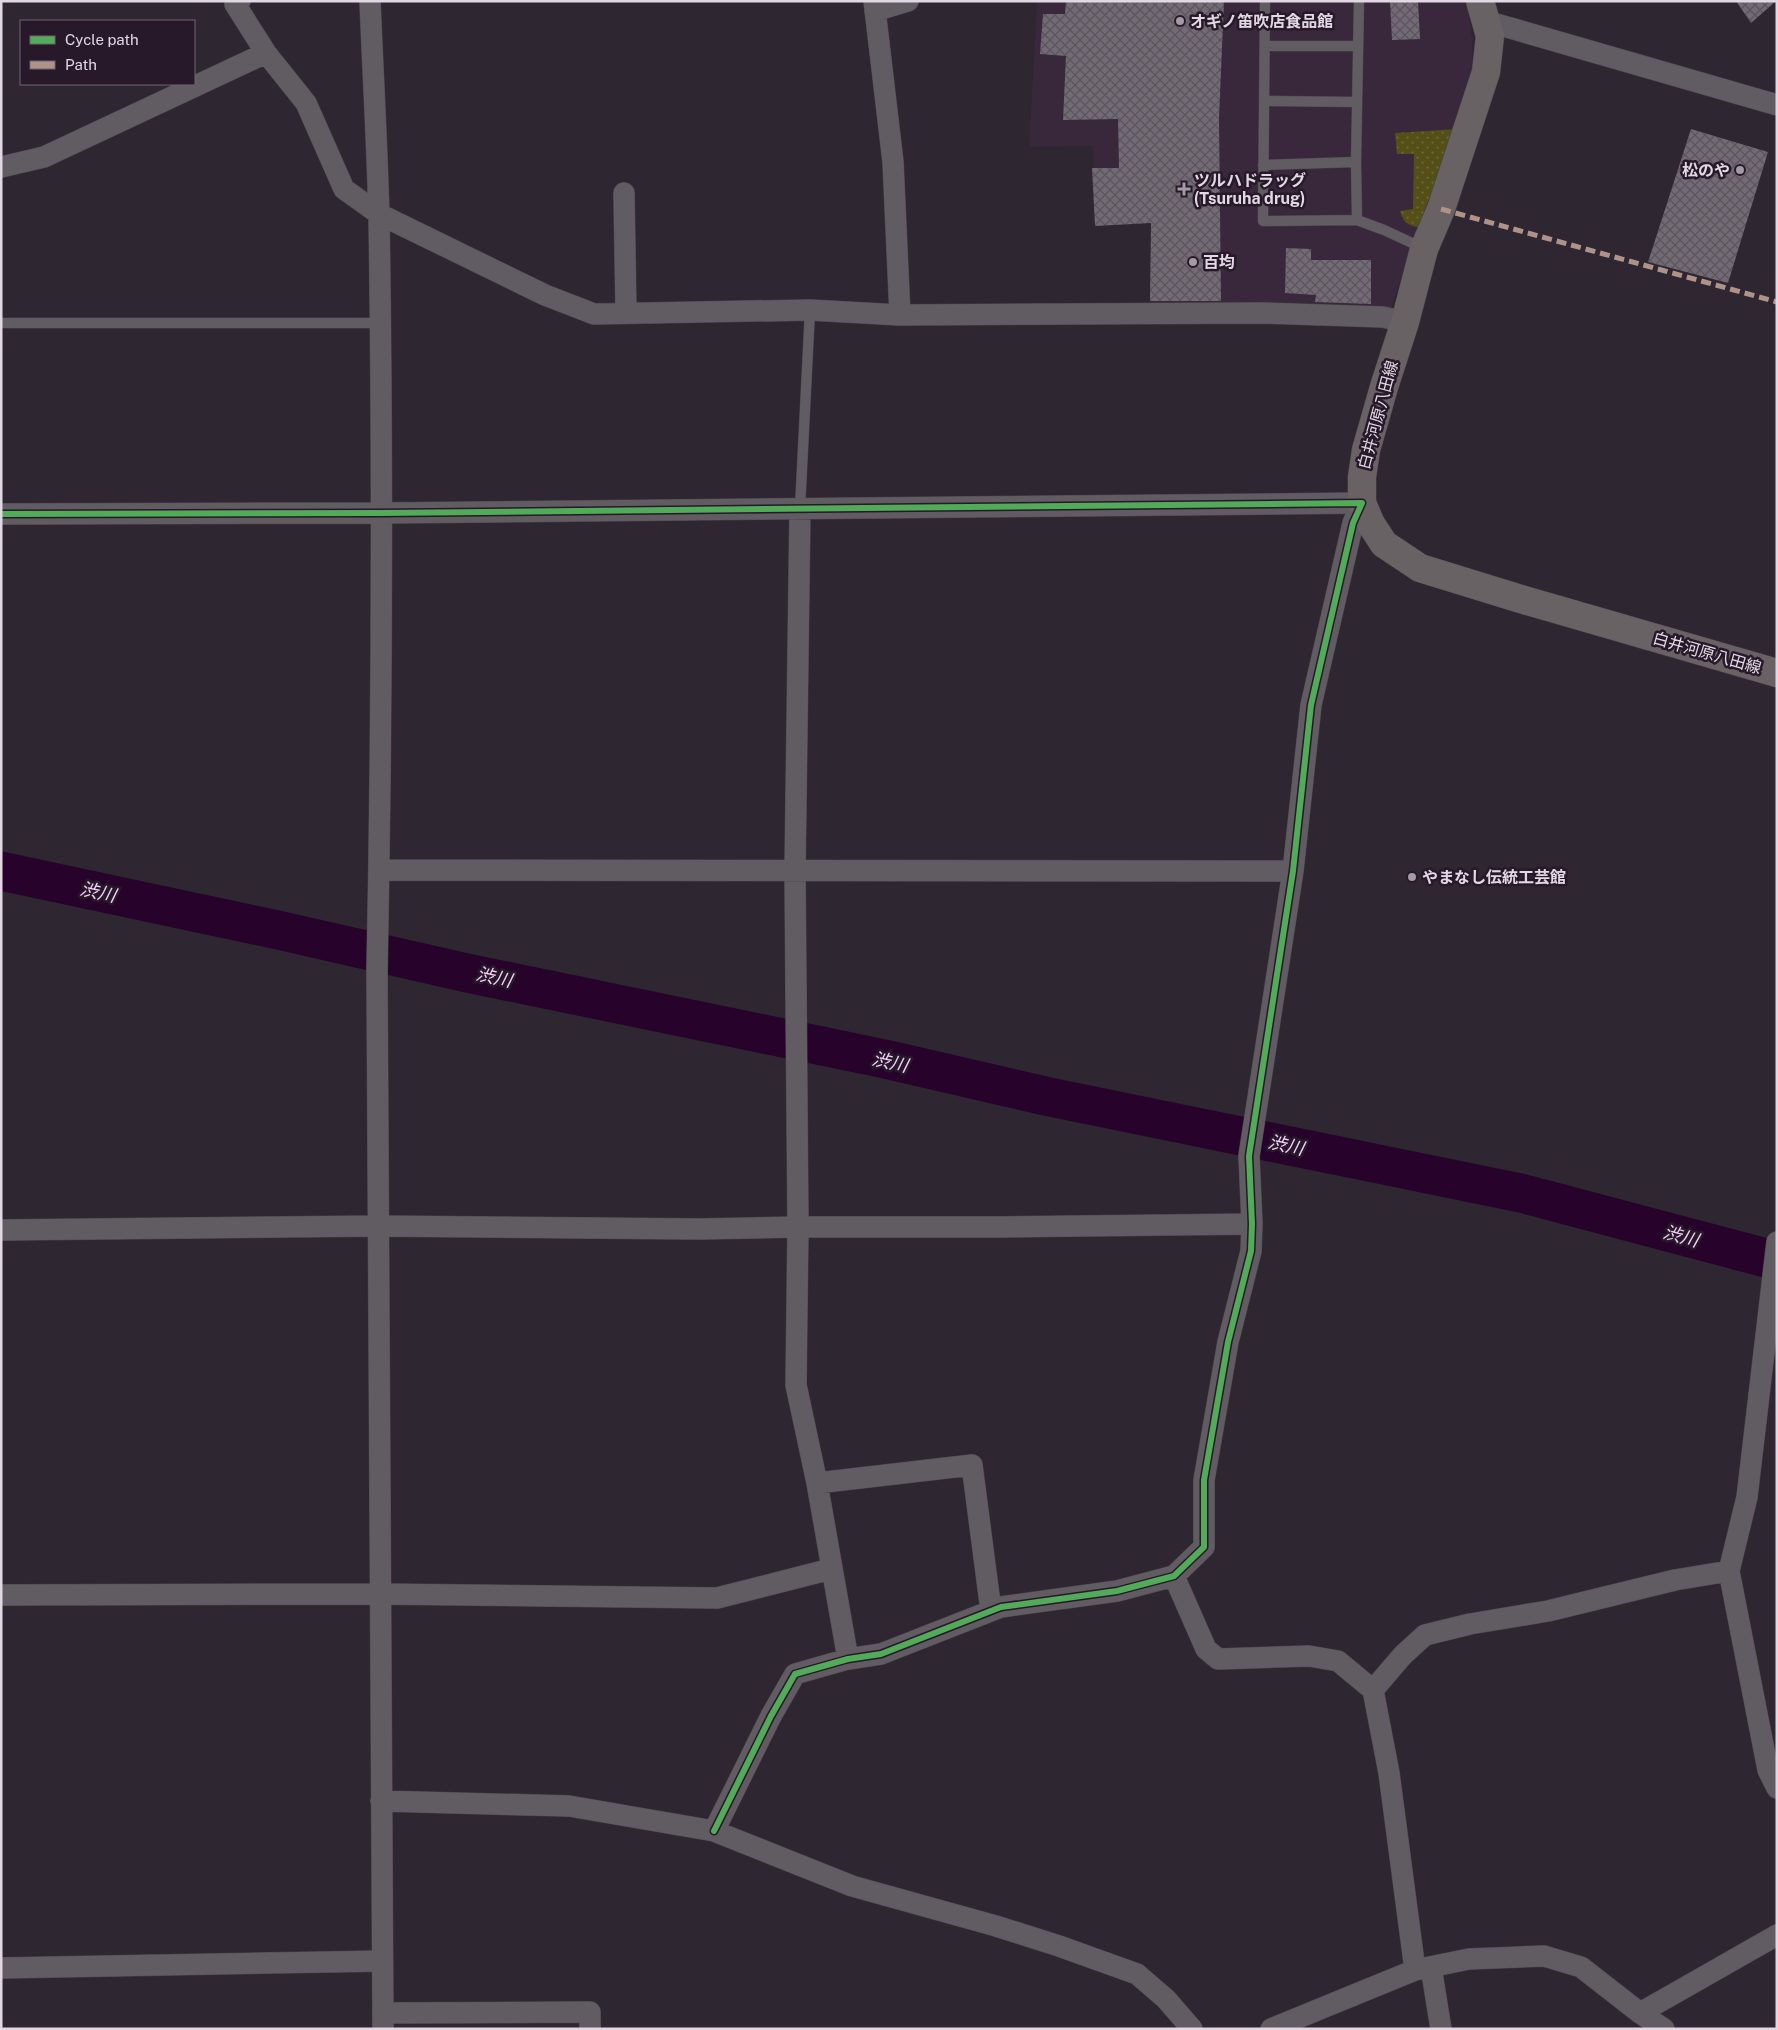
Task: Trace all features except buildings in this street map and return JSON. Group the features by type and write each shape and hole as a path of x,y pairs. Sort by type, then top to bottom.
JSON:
{"main road":[{"name":"白井河原八田線","path":"1483,11 1490,36 1486,72 1441,209 1424,249 1405,322 1366,450 1362,477 1362,503 1371,524 1384,544 1420,568 1777,673"}],"street":[{"path":"240,1 235,4 266,54 306,104 344,189 379,214 545,295 594,314 810,310 900,314 1326,314 1383,317 1405,322"},
{"path":"370,1 379,214 380,870 377,973 383,2021 590,2012 590,2029"},
{"path":"900,314 893,162 874,6 908,1"},
{"path":"1483,11 1777,105"},
{"path":"1,167 44,157 266,54"},
{"path":"624,193 626,314"},
{"path":"1,514 380,513 1362,503 1353,523 1311,706 1293,871 1249,1156 1252,1224 1251,1251 1228,1342 1204,1480 1204,1547 1174,1576 1117,1591 1001,1607 881,1654 848,1659 795,1674 714,1831"},
{"path":"800,508 795,872 798,1227 796,1385 817,1483 848,1659"},
{"path":"380,870 795,872 1293,871"},
{"path":"1,1230 379,1226 699,1229 1252,1224"},
{"path":"1777,1242 1771,1280 1747,1497 1729,1570 1768,1770 1777,1788"},
{"path":"817,1483 972,1465 991,1612"},
{"path":"1,1596 380,1594 717,1598 832,1570"},
{"path":"1373,1690 1403,1655 1425,1635 1470,1624 1548,1611 1675,1580 1729,1570"},
{"path":"1174,1576 1206,1649 1218,1659 1309,1656 1338,1661 1373,1690 1423,1968 1441,2029"},
{"path":"382,1801 569,1806 714,1831 852,1886 996,1926 1060,1946 1137,1974 1166,1999 1192,2029"},
{"path":"1640,2013 1777,1935"},
{"path":"1271,2029 1423,1968 1469,1959 1544,1956 1581,1967 1640,2013 1664,2029"},
{"path":"1,1968 382,1961"}],"lane":[{"path":"1265,1 1263,221 1357,220 1384,230 1424,249"},
{"path":"1357,220 1356,102 1359,1"},
{"path":"1266,46 1358,46"},
{"path":"1264,101 1356,102"},
{"path":"1263,165 1356,162"},
{"path":"800,508 810,310"},
{"path":"1,323 379,323"}],"shaded area":[{"path":"1037,1 1463,1 1468,10 1472,39 1473,70 1457,129 1418,227 1391,309 1150,308 1151,223 1095,226 1093,146 1029,147"},
{"path":"1457,129 1418,227 1408,224 1400,211 1413,209 1414,154 1397,154 1395,133"}],"waterway":[{"name":"渋川","path":"1,871 278,930 467,973 885,1059 1045,1096 1525,1194 1777,1261"}],"marked path":[{"path":"1441,209 1777,302"}],"cycle path":[{"path":"1,514 380,513 1362,503 1353,523 1311,705 1293,871 1249,1156 1252,1224 1251,1251 1228,1342 1204,1480 1204,1547 1174,1576 1117,1591 1001,1607 881,1654 848,1659 795,1674 771,1716 714,1831"}],"place":[{"name":"オギノ笛吹店食品館","path":"1180,21"},
{"name":"松のや","path":"1740,170"},
{"name":"ツルハドラッグ (Tsuruha drug)","path":"1184,189"},
{"name":"百均","path":"1193,262"},
{"name":"やまなし伝統工芸館","path":"1412,877"}]}
